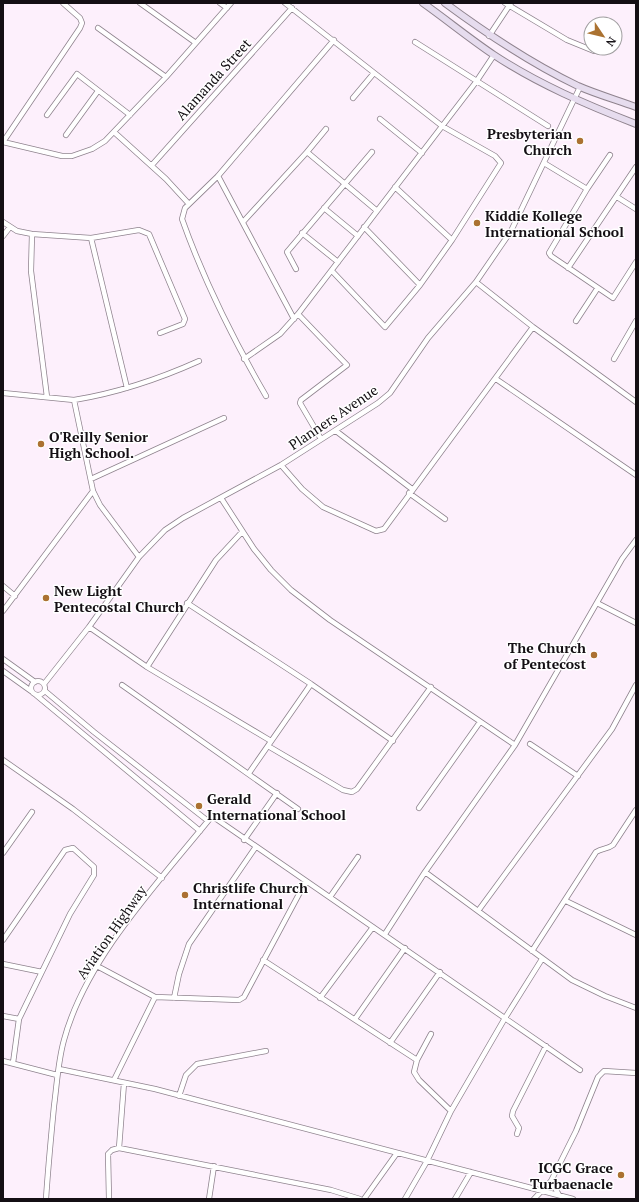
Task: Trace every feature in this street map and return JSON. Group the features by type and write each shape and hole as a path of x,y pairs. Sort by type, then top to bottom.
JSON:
{"main road":[{"path":"423,3 494,55 526,74 574,99 636,124"},
{"path":"445,3 489,36 540,66 580,86 636,107"}],"street":[{"path":"63,3 80,18 82,23 80,28 3,142 34,151 67,156 92,149 105,141 166,78 231,3"},
{"path":"140,3 196,43"},
{"path":"220,3 227,8"},
{"path":"285,3 442,126 495,156 501,163 452,240 420,285 385,327 332,271"},
{"path":"489,36 508,4 567,40 583,47"},
{"name":"Alamanda Street","path":"152,165 292,8"},
{"path":"98,28 166,78"},
{"path":"266,396 244,358 210,290 182,219 184,211 189,204 218,176 334,40"},
{"path":"416,42 476,82 548,126"},
{"path":"244,358 280,334 294,319 332,271 376,210 476,82 494,55"},
{"path":"353,98 374,74"},
{"path":"47,115 75,75 79,75 130,115"},
{"name":"Planners Avenue","path":"44,684 89,627 139,556 165,530 183,518 281,466 378,403 390,393 428,338 476,282 511,231 580,86"},
{"path":"66,135 98,90"},
{"path":"380,119 422,153"},
{"path":"243,222 308,152 326,129"},
{"path":"114,132 152,165 189,204"},
{"path":"308,152 376,210"},
{"path":"296,269 286,253 302,232 372,152"},
{"path":"610,155 586,189 549,253 597,289 613,298 636,262"},
{"path":"544,163 586,189"},
{"path":"568,268 636,167"},
{"path":"218,176 294,319"},
{"path":"395,187 452,240"},
{"path":"617,197 636,208"},
{"path":"324,208 358,236"},
{"path":"3,222 17,231 32,234 91,238 131,230 139,230 149,234 185,319 183,324 160,333"},
{"path":"3,236 10,227"},
{"path":"364,227 420,285"},
{"path":"302,232 338,262"},
{"path":"32,234 31,271 47,397"},
{"path":"91,238 127,388"},
{"path":"476,282 533,327 636,402"},
{"path":"576,321 597,289"},
{"path":"298,314 347,366 301,400 300,403 321,440"},
{"path":"614,358 636,321"},
{"path":"281,466 302,489 323,507 376,531 384,529 533,327"},
{"path":"3,393 74,400 127,388 199,361"},
{"path":"496,379 636,475"},
{"path":"74,400 93,491 100,505 139,556"},
{"path":"91,479 224,418"},
{"path":"336,431 445,519"},
{"path":"3,611 93,491"},
{"path":"221,498 242,532 271,570 291,590 330,620 515,745"},
{"path":"148,667 187,603 216,560 242,532"},
{"path":"384,934 425,872 515,745 622,559 636,540"},
{"path":"3,586 15,596"},
{"path":"187,603 311,684 393,741"},
{"path":"597,603 636,623"},
{"path":"89,627 148,667 271,741"},
{"path":"3,658 35,682 40,681 44,684 45,690 94,732 210,818 405,948 580,1070"},
{"path":"3,671 31,691 200,831"},
{"path":"31,691 31,687 35,682"},
{"path":"249,773 311,684"},
{"path":"122,685 249,773 298,809"},
{"path":"478,911 612,729 636,685"},
{"path":"268,746 343,790 352,792 357,789 431,687"},
{"path":"36,696 40,695 45,690"},
{"path":"419,808 480,722"},
{"path":"530,744 578,776"},
{"path":"3,760 73,809 162,878"},
{"path":"244,840 277,793"},
{"path":"532,951 566,901 596,852 600,849 610,848 613,845 636,810"},
{"path":"3,853 32,812"},
{"name":"Aviation Highway","path":"46,1199 58,1072 63,1040 71,1018 97,966 162,878 210,818"},
{"path":"3,940 62,853 69,848 73,848 94,867 94,875 70,914 19,1019 12,1063"},
{"path":"174,998 179,974 189,944 256,848"},
{"path":"330,897 358,857"},
{"path":"425,872 572,980 604,996 636,1008"},
{"path":"97,966 155,997 242,999 247,994 263,960 306,881"},
{"path":"566,901 636,935"},
{"path":"320,998 373,927"},
{"path":"354,1019 405,948"},
{"path":"404,1199 427,1161 451,1111 542,959"},
{"path":"263,960 417,1060"},
{"path":"3,964 42,972"},
{"path":"390,1043 440,972"},
{"path":"114,1080 155,997"},
{"path":"3,1016 19,1019"},
{"path":"431,1034 417,1060 414,1072 418,1080 451,1111"},
{"path":"517,1134 519,1128 512,1116 513,1111 546,1046"},
{"path":"179,1096 186,1075 197,1064 266,1051"},
{"path":"3,1061 58,1072 114,1080 573,1199"},
{"path":"534,1199 551,1181 576,1131 598,1077 604,1071 636,1073"},
{"path":"119,1148 124,1083"},
{"path":"109,1199 108,1154 112,1150 119,1148 331,1190 360,1199"},
{"path":"364,1199 397,1154"},
{"path":"209,1199 214,1166"},
{"path":"455,1199 471,1172"},
{"path":"551,1181 559,1195"}],"place":[{"name":"Presbyterian Church","path":"580,141"},
{"name":"Kiddie Kollege International School","path":"477,223"},
{"name":"O'Reilly Senior High School.","path":"41,444"},
{"name":"New Light Pentecostal Church","path":"46,598"},
{"name":"The Church of Pentecost","path":"594,655"},
{"name":"Gerald International School","path":"199,806"},
{"name":"Christlife Church International","path":"185,895"},
{"name":"ICGC Grace Turbaenacle","path":"621,1175"}]}
